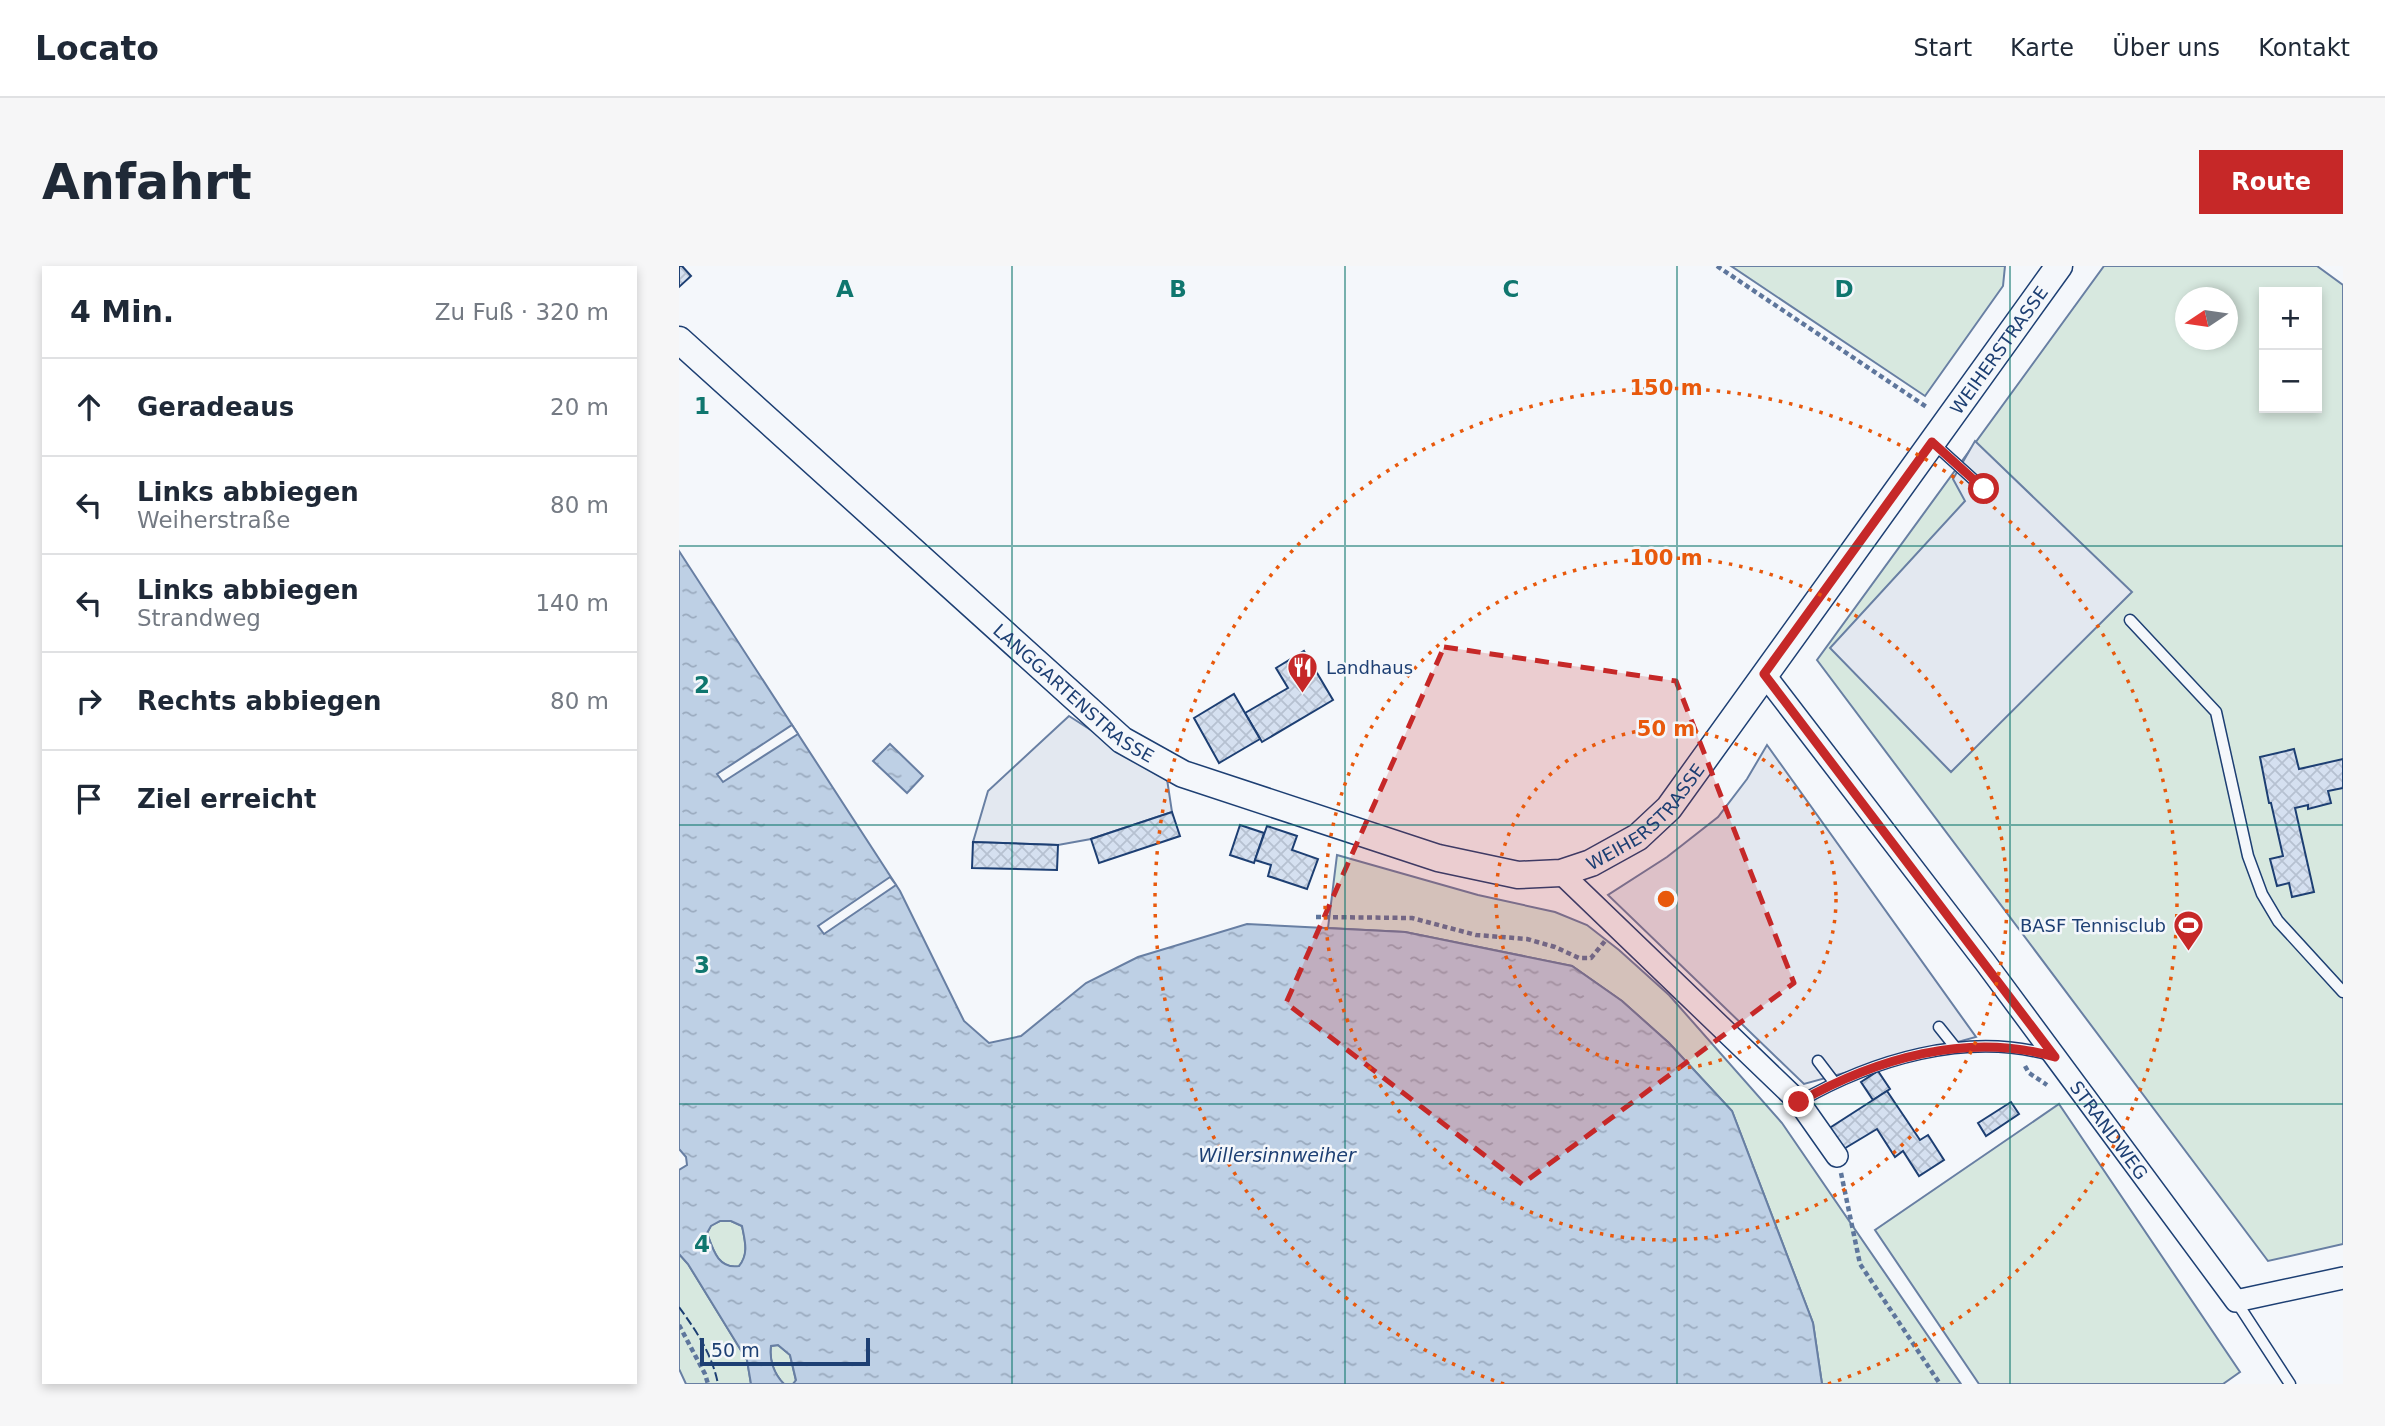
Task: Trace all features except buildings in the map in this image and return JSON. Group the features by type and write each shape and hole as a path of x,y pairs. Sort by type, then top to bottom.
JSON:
{"street":[{"name":"WEIHERSTRASSE","path":"1560,873 1591,863 1638,837 1669,807 2059,266"},
{"name":"LANGGARTENSTRASSE","path":"679,340 1113,732 1145,754 1183,774 1438,858 1518,875 1560,873"},
{"name":"STRANDWEG","path":"1764,674 2055,1057 2236,1301"},
{"path":"1560,873 1799,1102 1837,1156"},
{"path":"2236,1301 2343,1278"}],"lane":[{"path":"1932,442 1984,489"},
{"path":"2130,620 2216,712 2248,856 2262,894 2278,921 2343,992"},
{"path":"1939,1027 1955,1047"},
{"path":"1799,1102 1834,1082 1887,1063 1955,1047 2026,1048 2055,1057"},
{"path":"1818,1061 1834,1082"},
{"path":"2236,1301 2290,1384"}],"path":[{"path":"1717,266 1928,408 1936,397"},
{"path":"1316,917 1412,918 1476,935 1527,939 1579,958 1591,958 1617,927"},
{"path":"1837,1156 1860,1264 1940,1384"},
{"path":"679,1325 708,1384"}],"highlighted area":[{"path":"1444,647 1676,681 1794,983 1522,1184 1286,1003"}],"shaded area":[{"path":"1731,266 2005,266 2003,286 1925,396"},
{"name":"BASF Tennisclub","path":"2104,266 2317,266 2343,285 2343,1244 2268,1261 1817,660"},
{"path":"1975,441 2132,592 1951,772 1830,648 1965,501 1953,479"},
{"path":"1069,716 1167,779 1172,812 1091,839 1058,845 973,842 988,791"},
{"path":"1767,745 1976,1037 1804,1084 1608,895 1667,857 1718,817 1747,779"},
{"path":"1337,855 1478,895 1555,912 1587,925 1619,950 1669,995 1782,1123 1961,1384 1822,1384 1813,1323 1732,1111 1669,1043 1622,1001 1572,966 1405,932 1328,928"},
{"path":"2059,1104 2240,1372 2223,1384 1979,1384 1875,1230"},
{"path":"720,1221 731,1221 742,1226 745,1252 739,1267 721,1262 712,1246 707,1233 711,1225"},
{"path":"679,1254 688,1264 747,1360 751,1384 686,1384 679,1369"},
{"path":"778,1345 790,1355 796,1381 793,1384 784,1384 773,1366 771,1346"}],"water":[{"name":"Willersinnweiher","path":"679,551 900,891 964,1021 989,1043 1021,1036 1086,983 1138,957 1247,924 1405,932 1572,966 1622,1001 1669,1043 1732,1111 1813,1323 1822,1384 793,1384 796,1380 790,1355 778,1345 771,1346 771,1356 775,1371 784,1384 751,1384 747,1360 688,1264 679,1254 679,1170 687,1165 686,1157 679,1149","holes":["720,1221 731,1221 742,1226 744,1237 745,1252 739,1266 726,1264 717,1257 707,1233 711,1226"]},
{"path":"890,744 923,776 907,793 873,761"}],"pier":[{"path":"792,725 798,734 723,782 717,774"},
{"path":"890,877 896,885 824,934 818,926"}],"fence":[{"path":"679,1307 703,1344 718,1384"}],"place":[{"name":"Landhaus","path":"1303,694"},
{"name":"BASF Tennisclub","path":"2189,952"}],"route":[{"path":"1799,1102 1834,1082 1887,1063 1955,1047 2026,1048 2055,1057 1764,674 1932,442 1984,489"}]}
